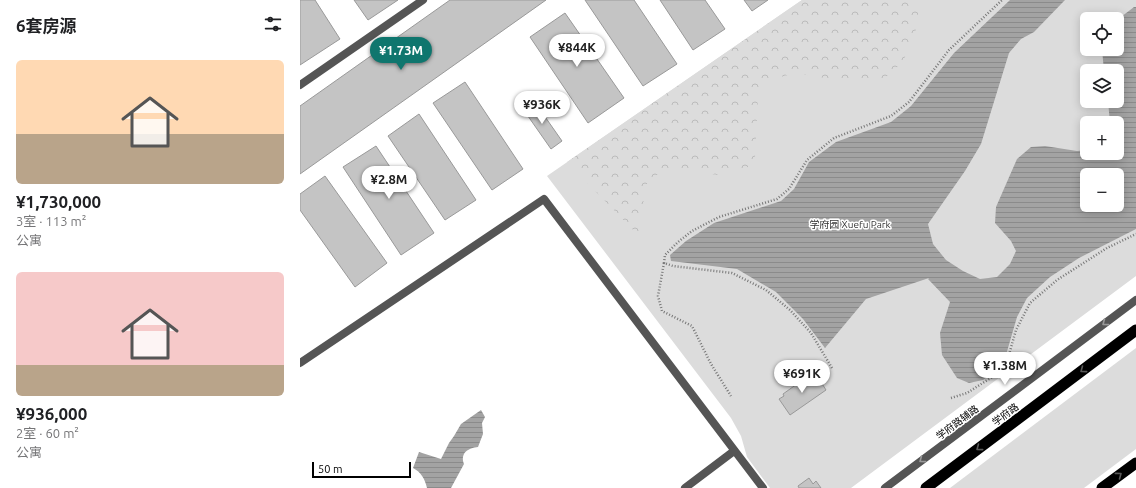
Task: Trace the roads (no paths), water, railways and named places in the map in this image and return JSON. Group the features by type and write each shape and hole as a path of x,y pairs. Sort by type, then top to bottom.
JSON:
{"highway":[{"name":"学府路","path":"926,488 1136,330"},
{"path":"1102,488 1136,463"}],"street":[{"path":"300,85 424,0"},
{"path":"300,363 544,199 762,488"},
{"name":"学府路辅路","path":"885,488 1136,300"},
{"path":"685,488 734,451"}],"park label":[{"name":"学府园 Xuefu Park","path":"850,224"}]}
